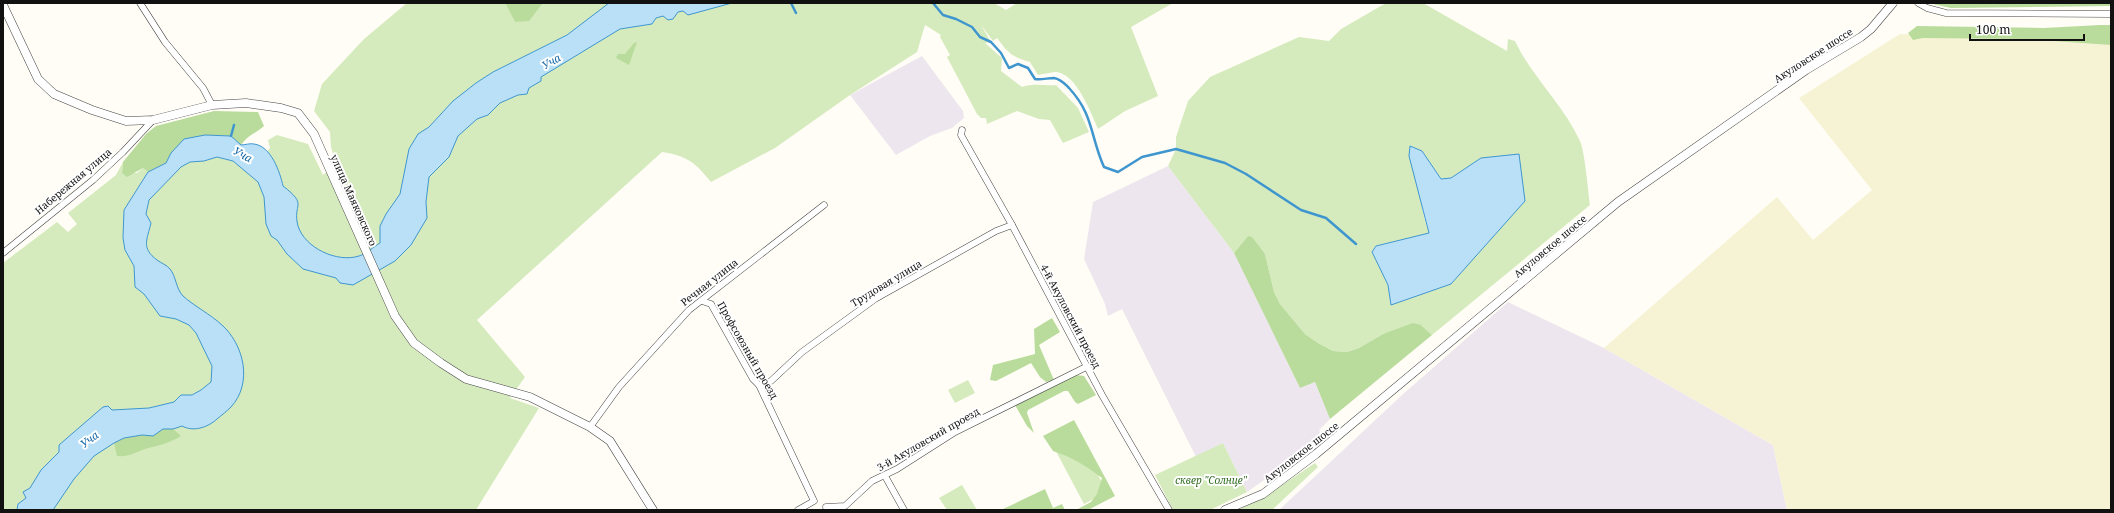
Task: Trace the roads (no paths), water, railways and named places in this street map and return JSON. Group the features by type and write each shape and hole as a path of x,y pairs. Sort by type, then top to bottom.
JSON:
{"street":[{"path":"140,3 165,42 203,88 212,105"},
{"name":"Акуловское шоссе","path":"1225,510 1263,494 1336,439 1618,202 1806,70 1861,37 1871,29 1893,3"},
{"path":"1918,3 1932,10 1946,13 2111,14"},
{"name":"улица Маяковского","path":"3,5 38,79 54,94 92,110 126,120 153,120 212,105 246,103 281,108 298,113 314,134 395,316 414,343 466,379 530,397 590,427 610,441 653,510"},
{"name":"Набережная улица","path":"3,253 93,180 153,120"},
{"name":"4-й Акуловский проезд","path":"962,130 961,135 1012,225 1086,367 1169,510"},
{"name":"Речная улица","path":"590,427 619,387 660,340 689,310 824,205"},
{"name":"Трудовая улица","path":"759,385 771,381 802,352 875,299 996,231 1012,225"},
{"name":"Профсоюзный проезд","path":"702,301 711,304 753,379 759,385 814,501 798,510"},
{"name":"3-й Акуловский проезд","path":"826,507 845,506 872,481 885,476 955,432 1086,367"},
{"path":"885,476 904,510"}],"water":[{"name":"Уча","path":"609,3 732,3 688,15 683,11 678,12 673,19 668,20 663,16 656,18 652,24 620,29 541,77 541,81 529,88 527,94 518,95 500,103 488,115 477,119 458,136 449,157 429,177 426,202 427,218 411,245 395,261 353,285 340,283 336,278 303,269 287,254 277,240 271,236 266,224 264,197 258,182 233,161 217,157 204,161 190,162 181,167 149,200 146,214 151,223 146,243 147,248 152,256 170,269 183,296 212,317 230,333 236,343 243,364 244,376 238,397 226,412 204,427 191,429 182,426 173,429 163,429 153,436 142,435 124,438 114,443 94,456 74,479 53,510 17,510 18,504 26,498 23,492 30,488 41,470 59,452 59,445 103,407 108,406 112,410 149,408 174,402 181,395 192,395 211,382 212,366 196,333 189,325 176,319 160,316 144,294 135,287 134,266 125,250 123,238 124,210 148,172 166,163 171,153 184,139 205,135 231,136 241,145 252,144 265,149 274,160 283,186 298,201 298,226 307,241 323,252 332,255 350,258 359,256 380,243 380,226 386,214 400,194 409,149 418,134 429,127 453,101 476,83 493,72 567,35"},
{"path":"1410,146 1422,151 1441,179 1451,178 1481,158 1519,154 1525,201 1451,284 1391,305 1388,285 1372,252 1376,246 1429,233 1409,156"}],"waterway":[{"path":"791,3 796,13"},
{"path":"933,3 943,15 956,19 972,27 980,37 991,42 1001,53 1009,68 1018,64 1028,68 1035,79 1054,78 1059,79 1064,83 1083,107 1091,126 1104,167 1118,172 1142,157 1176,149 1225,163 1246,174 1301,210 1326,218 1356,244"},
{"path":"231,136 234,125"}],"park label":[{"name":"сквер \"Солнце\"","path":"1211,480"}]}
